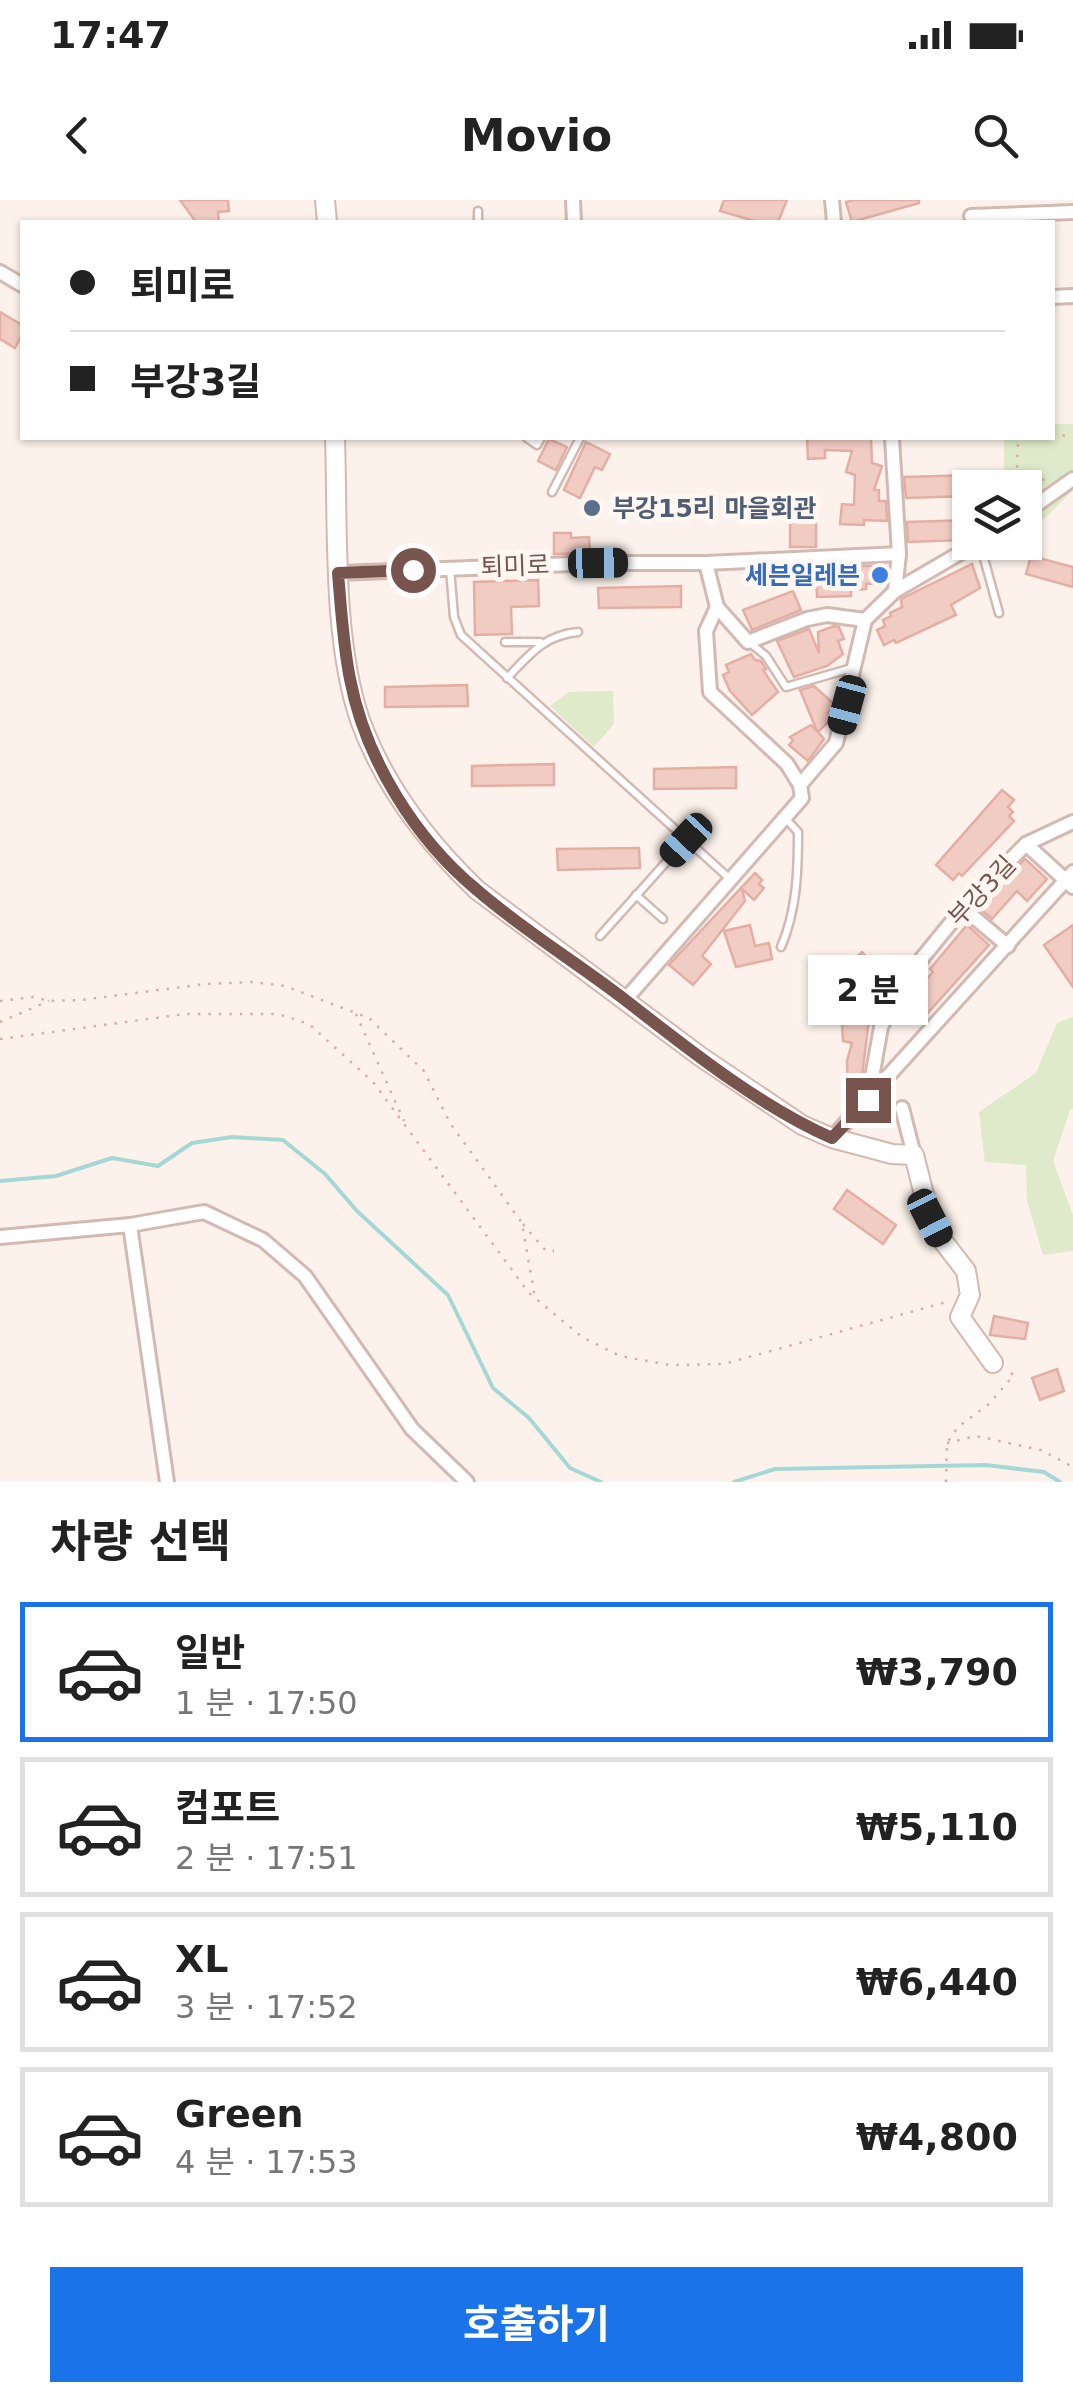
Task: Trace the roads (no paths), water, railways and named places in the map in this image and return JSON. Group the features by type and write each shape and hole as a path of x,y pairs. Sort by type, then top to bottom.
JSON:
{"street":[{"path":"971,200 972,219 1073,212"},
{"path":"335,440 338,573 350,678 360,720 385,776 447,862 477,890 701,1057 802,1125 832,1138 892,1154 914,1155"},
{"path":"892,440 899,554 895,591"},
{"path":"1042,501 1072,480"},
{"name":"퇴미로","path":"338,573 899,554"},
{"path":"800,785 836,743 866,620 895,591 952,558"},
{"path":"706,563 717,607 748,642 827,615 866,620"},
{"path":"625,1000 802,798 800,785 787,764 710,692 706,630 717,607"},
{"name":"부강3길","path":"868,1100 877,1042 896,993 964,908 1026,844 1073,822"},
{"name":"부강3길","path":"832,1138 1070,880 1026,844"},
{"path":"964,908 1008,946"},
{"path":"902,1108 930,1218 966,1271 970,1295 960,1317 993,1363"},
{"path":"0,1236 130,1224 204,1212 263,1240 305,1276 412,1428 467,1482"},
{"path":"130,1224 167,1482"}],"lane":[{"path":"478,212 478,220"},
{"path":"552,492 579,440"},
{"path":"984,560 1000,613"},
{"path":"450,568 454,617 461,635 731,880"},
{"path":"507,678 541,642 558,634 578,632"},
{"path":"505,642 541,642"},
{"path":"748,642 766,656 786,687 857,666"},
{"path":"781,946 798,879 798,832 784,818"},
{"path":"600,936 686,840"},
{"path":"636,895 663,919"}],"waterway":[{"path":"0,1181 56,1176 112,1158 158,1166 192,1143 232,1137 283,1140 325,1174 357,1211 448,1295 493,1388 529,1418 570,1468 601,1482"},
{"path":"734,1482 775,1469 986,1465 1044,1472 1060,1482"}],"place":[{"name":"부강15리 마을회관","path":"592,508"},
{"name":"세븐일레븐","path":"880,575"}]}
